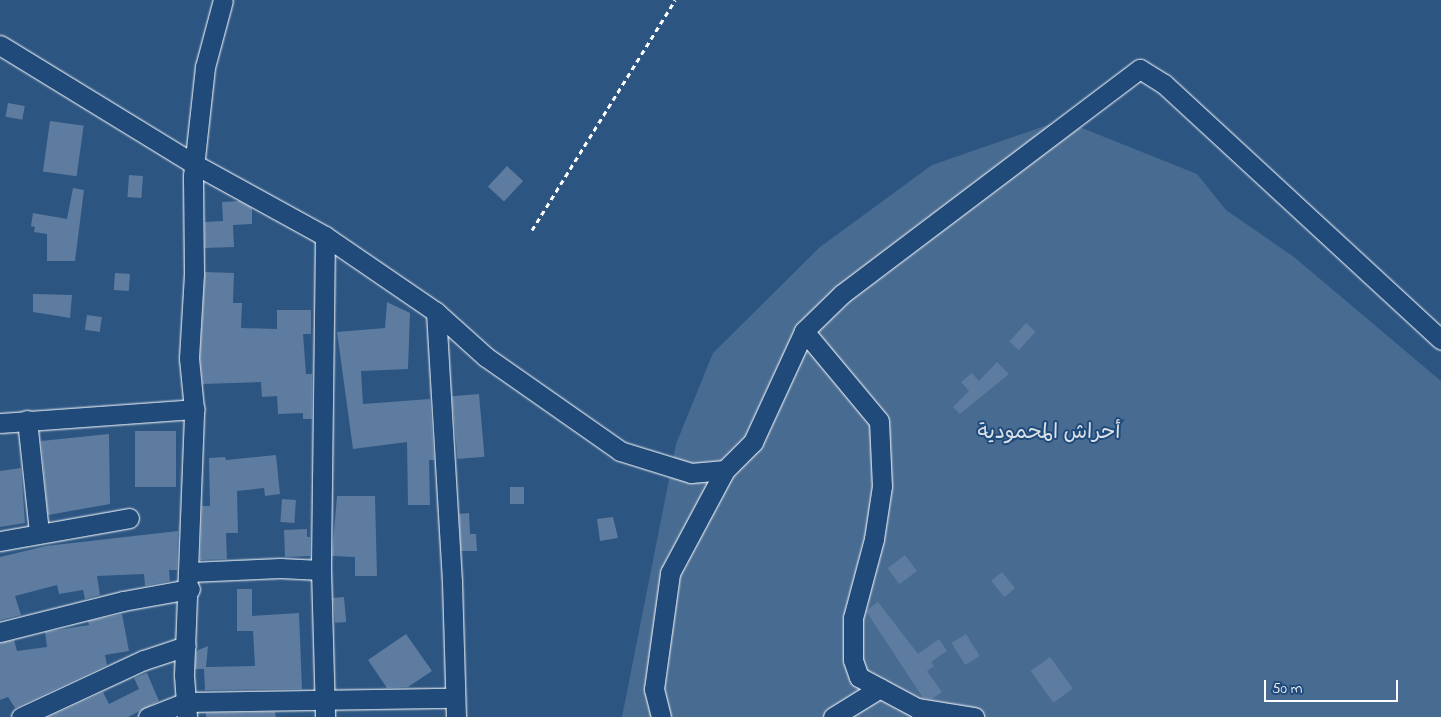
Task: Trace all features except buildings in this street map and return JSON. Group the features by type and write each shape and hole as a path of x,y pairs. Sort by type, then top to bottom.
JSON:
{"street":[{"path":"187,709 186,646 190,581 189,517 194,409 189,358 194,274 194,164 205,66 223,0"},
{"path":"0,45 194,164 324,236 436,312 486,357 620,451 691,473 725,470"},
{"path":"661,717 654,689 670,573 725,470 753,442 804,331 842,294 1140,69 1164,84 1441,340"},
{"path":"324,236 322,570 325,708"},
{"path":"436,312 452,582 456,717"},
{"path":"804,331 879,421 882,486 874,539 853,618 853,652 859,677 917,708 974,717"},
{"path":"0,423 194,409"},
{"path":"27,420 39,532"},
{"path":"0,541 39,532 129,518"},
{"path":"0,632 123,601 190,581 280,568 322,570"},
{"path":"21,717 144,660 186,646"},
{"path":"833,717 880,688"},
{"path":"148,717 187,709 325,708 454,698"}],"path":[{"path":"532,230 675,0"}],"green space":[{"name":"أحراش المحمودية","path":"1062,120 1197,174 1226,210 1294,257 1441,381 1441,717 622,717 676,444 713,353 820,247 932,165"}]}
